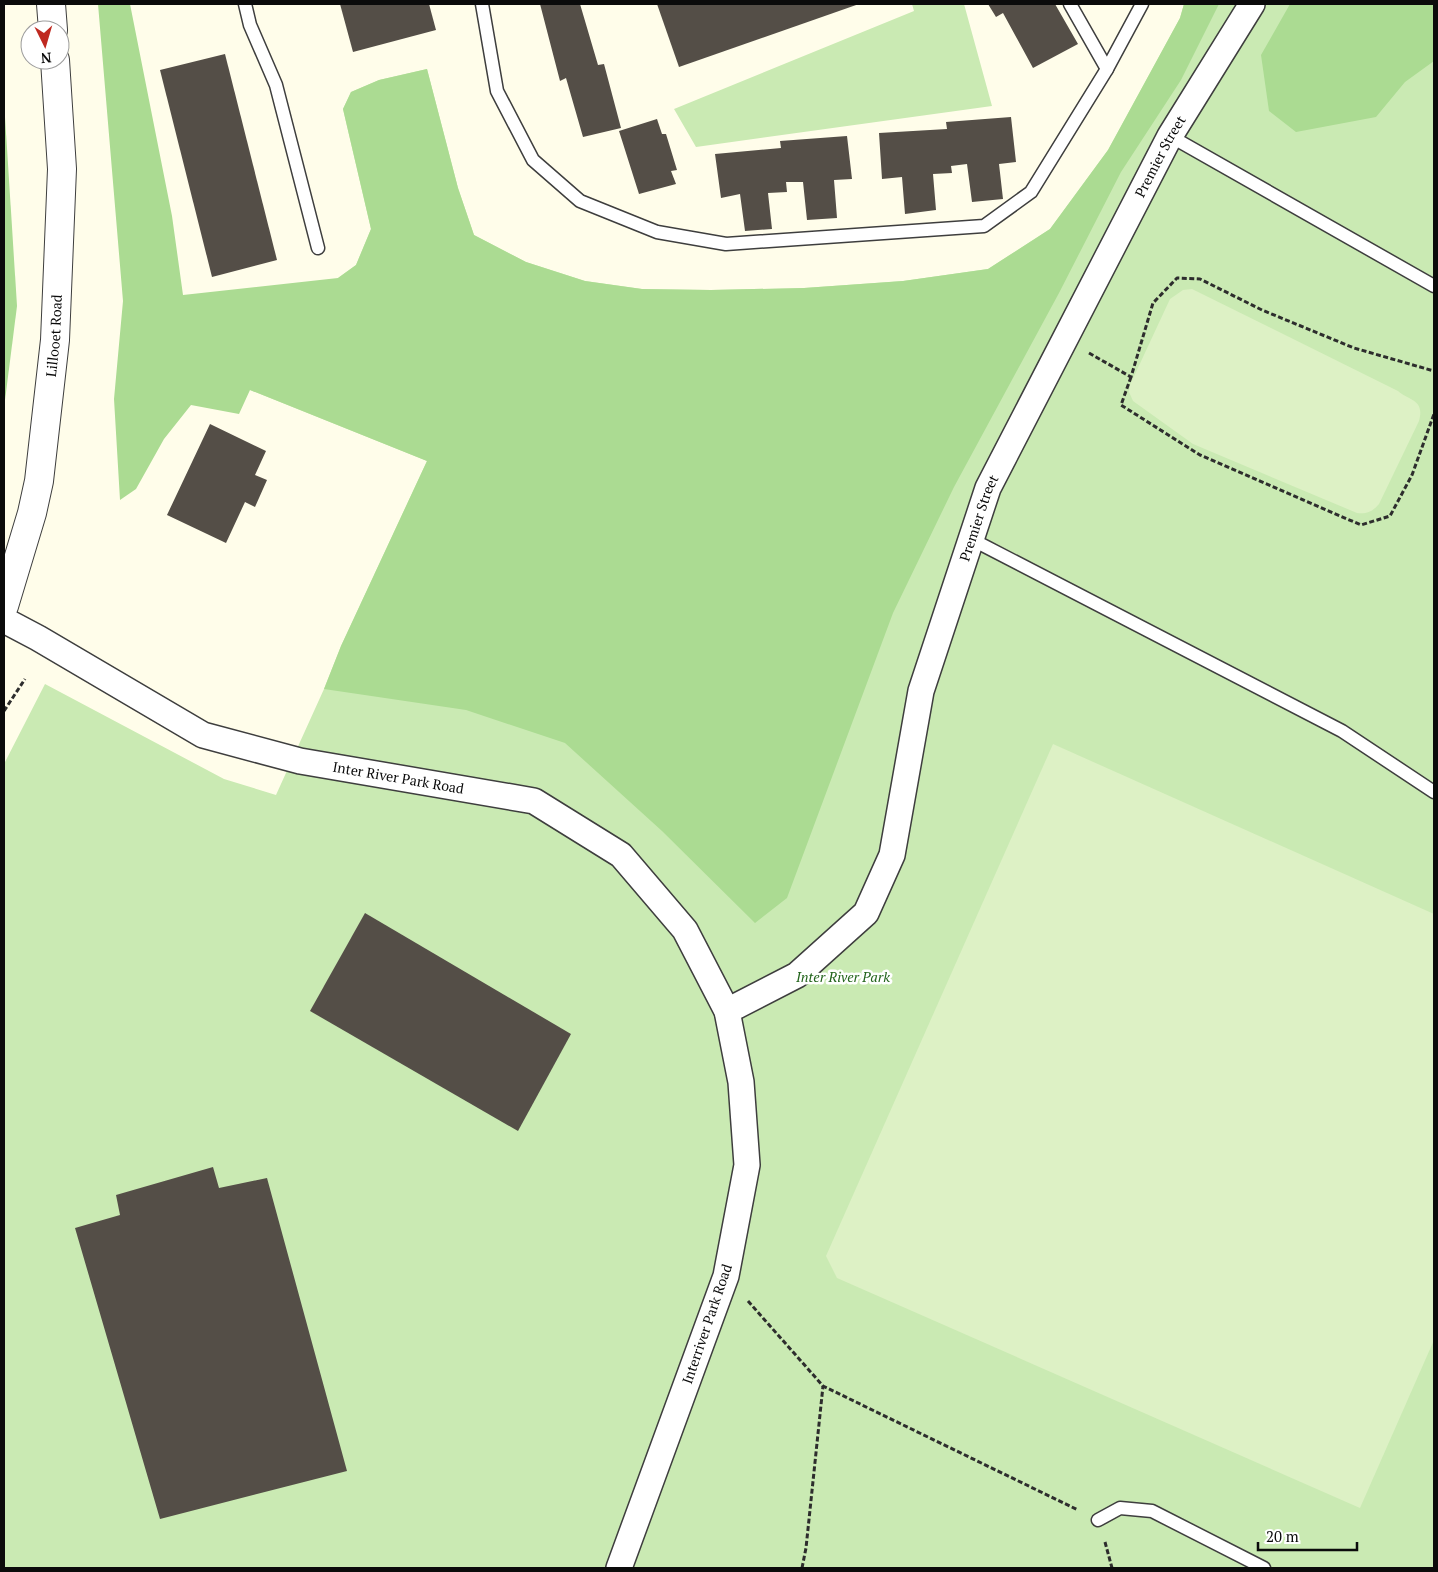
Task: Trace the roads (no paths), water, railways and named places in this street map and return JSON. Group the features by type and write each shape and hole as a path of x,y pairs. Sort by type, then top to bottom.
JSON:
{"street":[{"path":"51,4 52,20"},
{"name":"Premier Street","path":"727,1012 797,974 866,913 892,855 921,691 988,488 1170,136 1252,4"},
{"name":"Lillooet Road","path":"4,606 32,513 39,481 56,340 62,169 56,70"},
{"name":"Inter River Park Road","path":"4,620 203,735 300,761 534,801 621,855 685,930 727,1012"},
{"name":"Interriver Park Road","path":"619,1568 726,1276 747,1165 741,1082 727,1012"}],"lane":[{"path":"245,4 250,25 276,85 318,248"},
{"path":"482,4 497,91 533,160 580,200 657,232 726,244 984,226 1031,192 1107,69 1142,4"},
{"path":"1070,4 1107,69"},
{"path":"1170,136 1434,286"},
{"path":"971,539 1342,731 1434,791"},
{"path":"1098,1520 1120,1508 1152,1511 1264,1568"}],"park label":[{"name":"Inter River Park","path":"843,977"}]}
